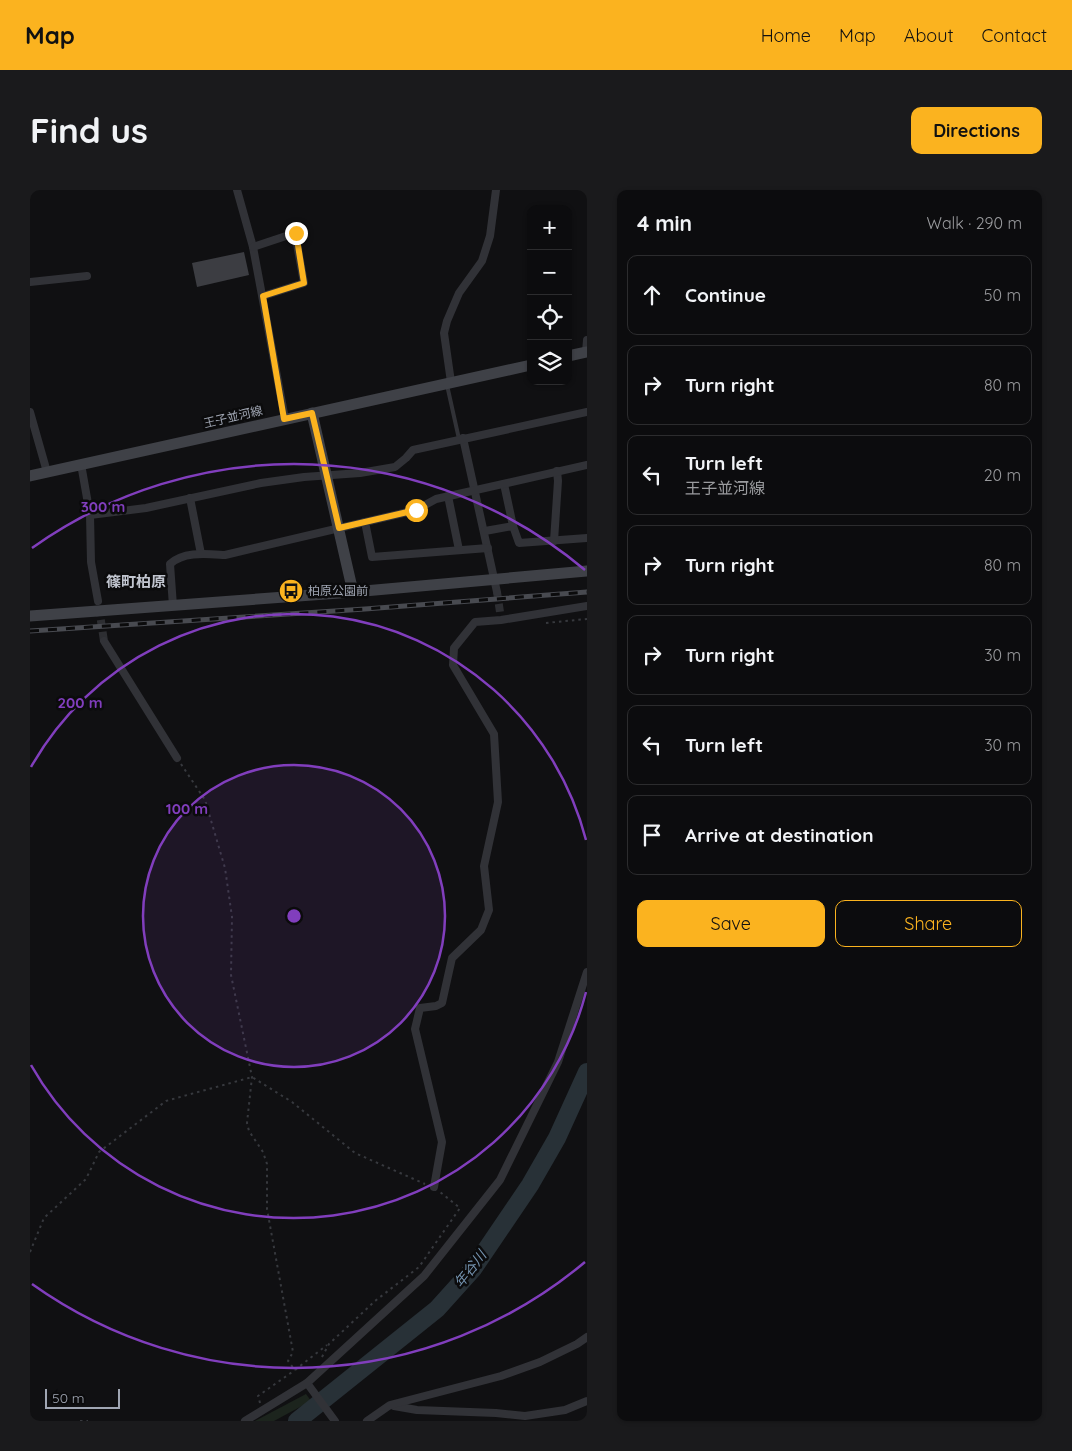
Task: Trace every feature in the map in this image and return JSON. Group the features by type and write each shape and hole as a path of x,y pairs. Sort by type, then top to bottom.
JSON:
{"street":[{"path":"237,190 253,248 263,296 284,419"},
{"path":"449,383 444,333 446,321 459,293 482,261 490,236 496,190"},
{"path":"253,248 296,233 304,283 263,296"},
{"path":"30,282 87,276"},
{"path":"572,355 586,352 587,340"},
{"name":"王子並河線","path":"30,476 527,365"},
{"path":"30,412 47,472"},
{"path":"90,515 146,508 260,483 304,476 360,473 395,468 412,450 587,412"},
{"path":"312,413 353,592"},
{"path":"461,438 497,586"},
{"path":"81,464 90,515 91,562 98,601"},
{"path":"173,606 170,564 176,558 200,554 225,555 416,510 436,499 448,496 587,465"},
{"path":"554,541 557,471"},
{"path":"504,484 513,526 519,543 587,538"},
{"path":"448,496 459,550"},
{"path":"190,498 200,554"},
{"path":"365,522 372,557 488,548"},
{"path":"485,531 513,526"},
{"path":"30,616 353,592 497,586 587,571"},
{"path":"434,1188 442,1142 415,1029 420,1008 436,1006 442,1003 452,958 481,930 489,910 484,866 498,802 494,734 453,664 454,648 475,622 500,616 587,606"},
{"path":"104,641 177,758"},
{"path":"245,1421 307,1383 424,1276 500,1180 558,1062 587,972"},
{"path":"367,1421 390,1405 501,1376 540,1362 587,1337"},
{"path":"307,1383 336,1421"},
{"path":"390,1405 417,1410 525,1416 565,1410 587,1401"}],"lane":[{"path":"449,383 461,438"}],"path":[{"path":"177,758 205,800 225,868 232,917 231,974 252,1077 247,1123 263,1152 267,1164 267,1209 293,1352 288,1360 295,1370"},
{"path":"30,1252 44,1218 86,1180 99,1152 166,1101 252,1077 292,1102 355,1153 434,1188 460,1208 418,1267 374,1302 328,1344 258,1396 262,1411"},
{"path":"320,1360 328,1344"},
{"path":"80,1421 88,1421"}],"shaded area":[{"path":"306,1394 311,1401 274,1421 255,1421"}],"building":[{"path":"244,252 249,275 197,287 192,263"}],"waterway":[{"name":"年谷川","path":"297,1421 437,1309 473,1269 530,1185 557,1138 587,1072"}],"tunnel":[{"path":"497,592 500,612"},
{"path":"99,608 104,641"}],"railway":[{"path":"30,631 587,592"}],"place":[{"name":"柏原公園前","path":"291,591"}],"district":[{"name":"篠町柏原","path":"136,582"}],"route":[{"path":"296,233 304,283 263,296 284,419 312,413 339,528 416,510"}]}
